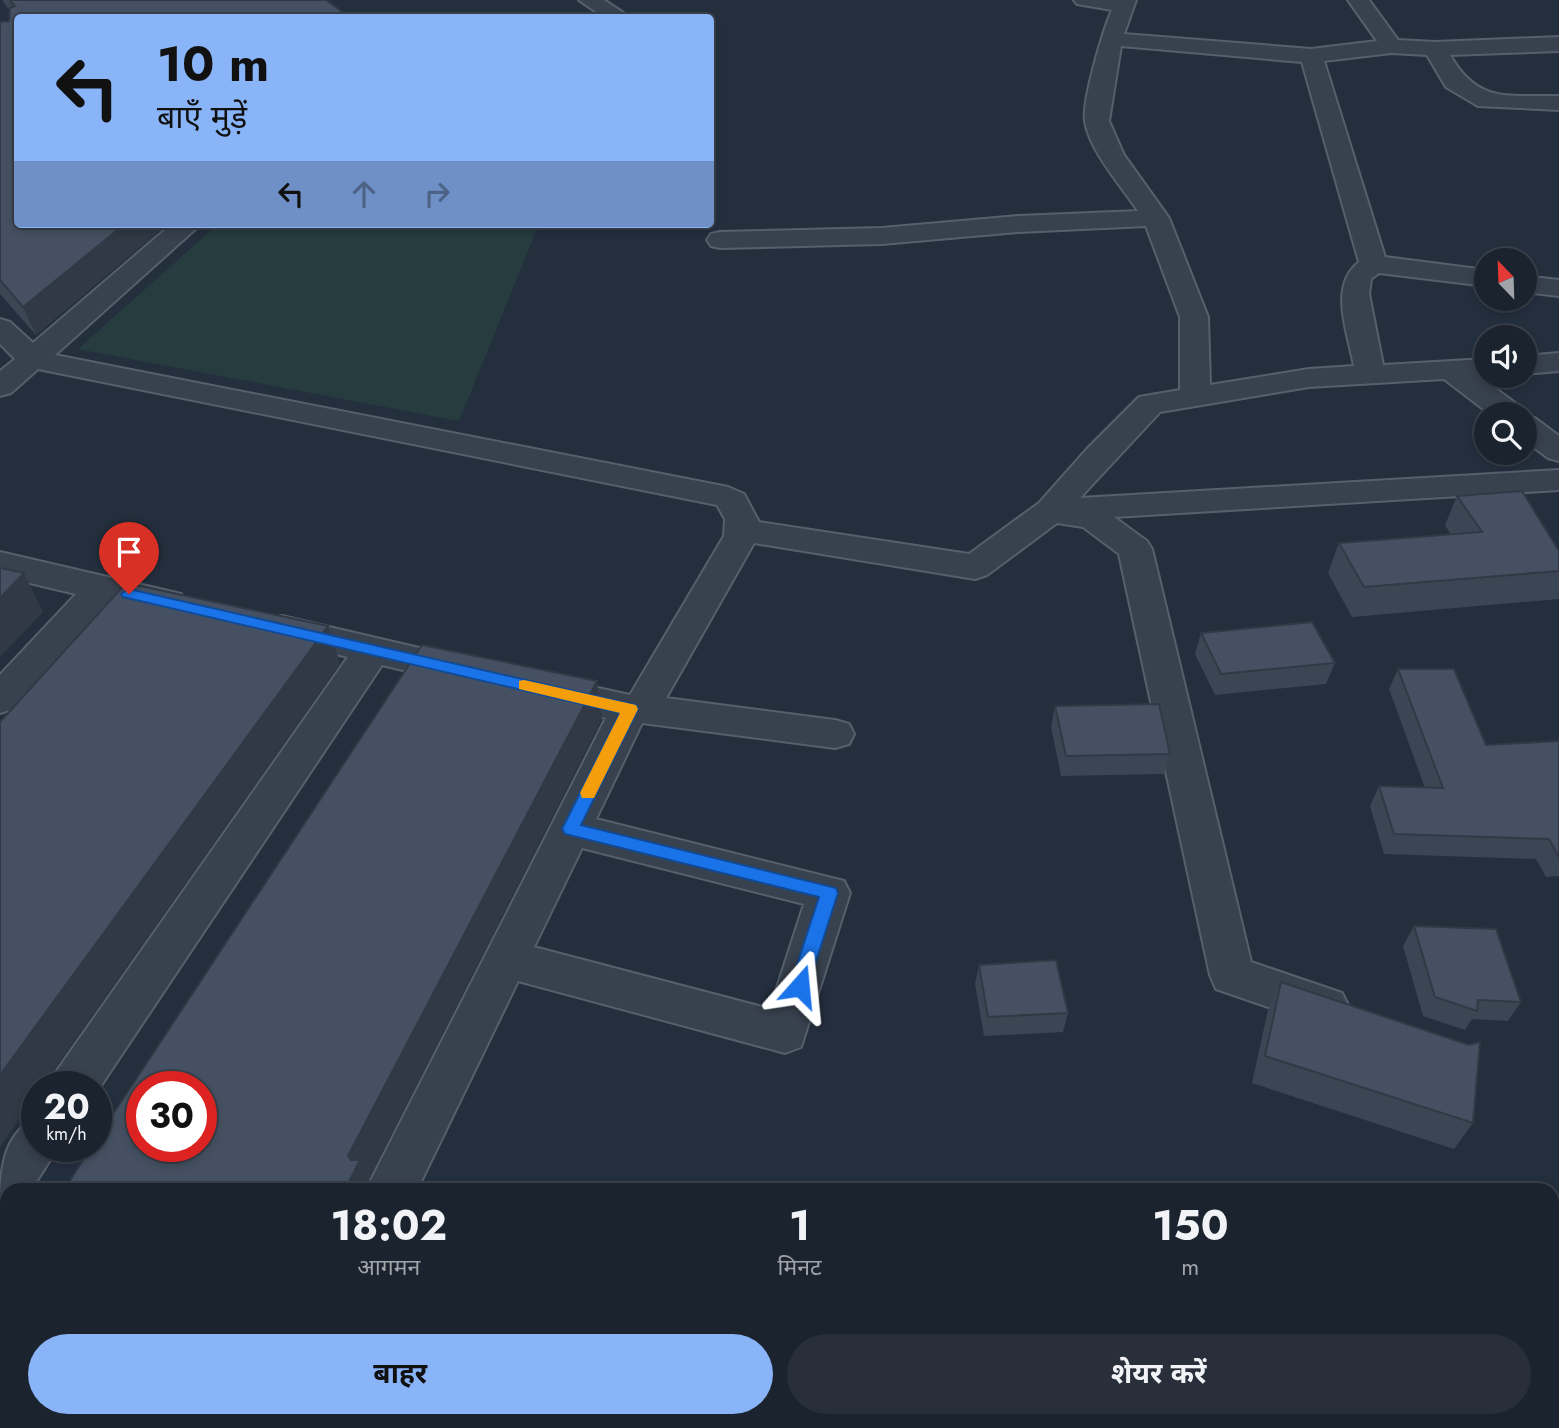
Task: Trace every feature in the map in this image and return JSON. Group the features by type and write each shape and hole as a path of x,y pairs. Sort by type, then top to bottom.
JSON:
{"street":[{"path":"589,0 614,14"},
{"path":"1084,0 1125,2 1111,39 1097,121 1112,155 1156,218 1194,317 1195,397"},
{"path":"1357,0 1391,46"},
{"path":"1111,39 1311,55 1391,46 1436,49 1559,44"},
{"path":"1436,49 1454,82 1486,100 1559,103"},
{"path":"1311,55 1373,264"},
{"path":"720,240 882,236 1019,224 1156,218"},
{"path":"0,387 183,228"},
{"path":"1370,374 1355,293 1358,276 1373,264 1474,277"},
{"path":"1537,285 1559,288"},
{"path":"0,328 32,359 729,497 742,514 743,530 636,709 571,829 394,1183"},
{"path":"1537,364 1559,362"},
{"path":"743,530 975,566 1051,511 1098,456 1150,404 1310,378 1474,369"},
{"path":"1451,370 1494,402"},
{"path":"1537,434 1559,450"},
{"path":"1051,511 1559,480"},
{"path":"1506,483 1526,517"},
{"path":"1051,511 1093,518 1135,549 1233,975 1362,1018"},
{"path":"0,564 210,613"},
{"path":"0,699 102,588"},
{"path":"251,622 636,709 835,734"},
{"path":"84,1071 373,650"},
{"path":"506,959 785,1033 829,893 571,829"},
{"path":"7,1183 22,1162"}],"green space":[{"path":"214,228 537,228 459,421 78,349"}],"building":[{"path":"10,0 326,0 345,14 14,14 14,228 120,228 23,307 0,280 0,22 9,21 10,8 15,6"},
{"path":"1522,491 1559,551 1559,571 1364,587 1339,543 1482,532 1457,496"},
{"path":"0,568 24,573 0,598"},
{"path":"126,583 328,626 0,1075 0,722"},
{"path":"1312,622 1335,663 1221,674 1201,633"},
{"path":"422,645 597,681 348,1156 351,1160 360,1160 348,1183 68,1183 82,1162 112,1162 112,1116 126,1094 126,1162 217,1162 217,1071 141,1071"},
{"path":"1398,669 1454,669 1486,745 1559,741 1559,857 1549,839 1394,834 1379,786 1443,788"},
{"path":"1159,704 1170,754 1066,756 1055,706"},
{"path":"1414,926 1496,929 1521,1002 1478,1000 1477,1011 1435,997"},
{"path":"1056,960 1068,1013 988,1017 979,965"},
{"path":"1281,982 1469,1045 1480,1042 1473,1123 1265,1056"}],"slow traffic":[{"path":"524,685 630,709 588,793"}],"route":[{"path":"129,594 630,709 571,829 829,893 800,986"}]}
